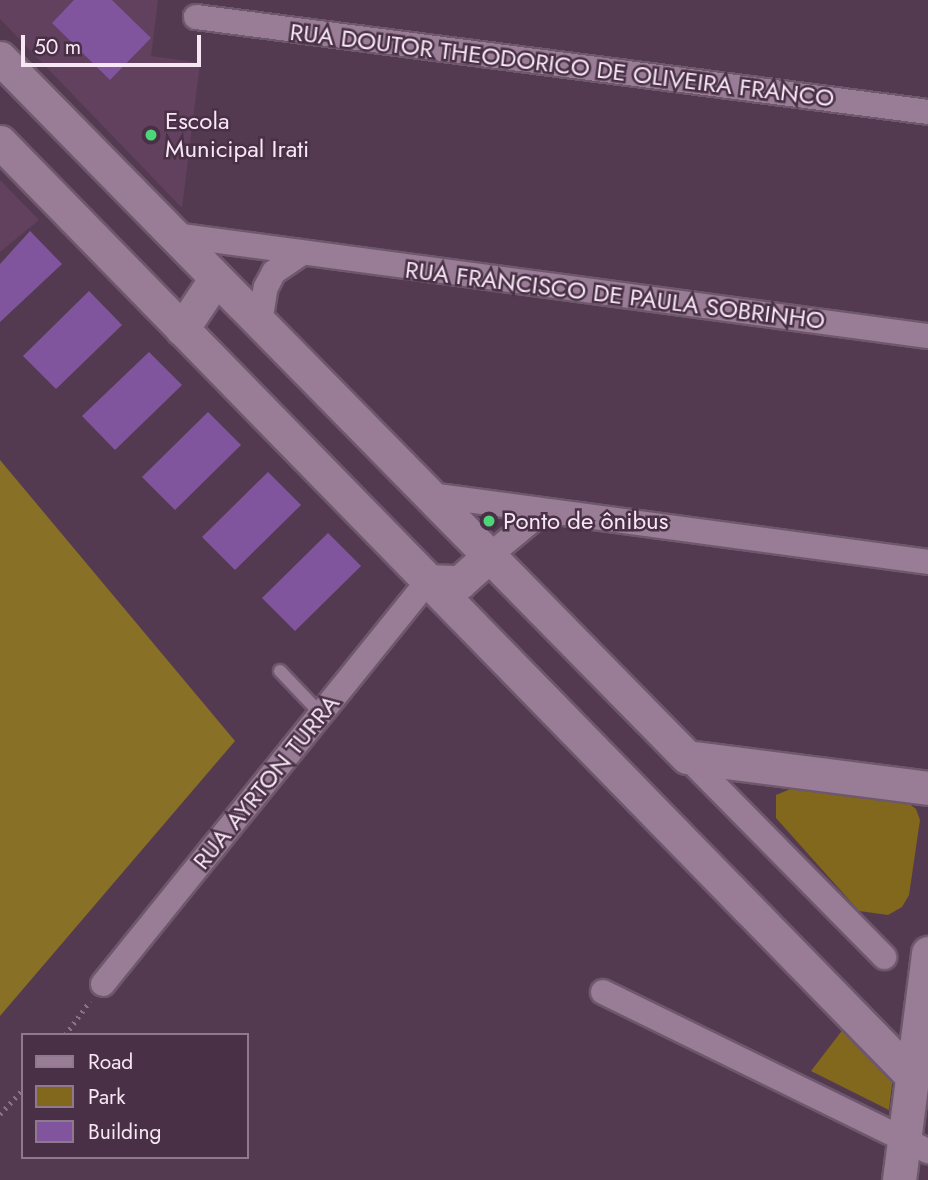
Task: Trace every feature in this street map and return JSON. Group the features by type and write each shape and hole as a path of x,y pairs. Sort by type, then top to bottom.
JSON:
{"street":[{"name":"RUA DOUTOR THEODORICO DE OLIVEIRA FRANCO","path":"196,17 928,112"},
{"path":"0,58 884,957"},
{"path":"0,142 912,1076"},
{"name":"RUA FRANCISCO DE PAULA SOBRINHO","path":"174,235 928,336"},
{"path":"182,329 216,278 251,247"},
{"path":"260,323 266,287 274,272 301,254"},
{"path":"430,495 928,562"},
{"path":"428,581 460,582 542,512"},
{"name":"RUA AYRTON TURRA","path":"103,984 428,581"},
{"path":"687,757 928,788"},
{"path":"899,1180 916,1145 912,1076 924,1013 928,953"},
{"path":"603,992 916,1145"}],"lane":[{"path":"280,671 321,714"}],"path":[{"path":"66,1033 103,984"},
{"path":"0,1114 21,1091"}],"shaded area":[{"name":"Escola Municipal Irati","path":"0,0 158,0 151,56 200,63 182,208 0,19"},
{"path":"0,180 39,220 0,252"},
{"path":"0,460 235,741 0,1016"}],"green space":[{"path":"793,788 907,802 916,809 920,820 909,895 902,907 888,915 859,911 776,818 776,795"},
{"path":"844,1028 893,1076 889,1110 811,1071"}],"building":[{"path":"74,0 112,0 151,38 110,80 52,23"},
{"path":"30,231 62,264 0,322 0,264"},
{"path":"89,291 122,325 56,389 23,356"},
{"path":"149,352 182,385 115,450 82,416"},
{"path":"208,412 241,445 175,510 142,477"},
{"path":"268,472 301,505 235,570 202,537"},
{"path":"328,533 361,566 295,631 262,598"}],"place":[{"name":"Escola Municipal Irati","path":"151,135"},
{"name":"Ponto de ônibus","path":"489,521"}]}
